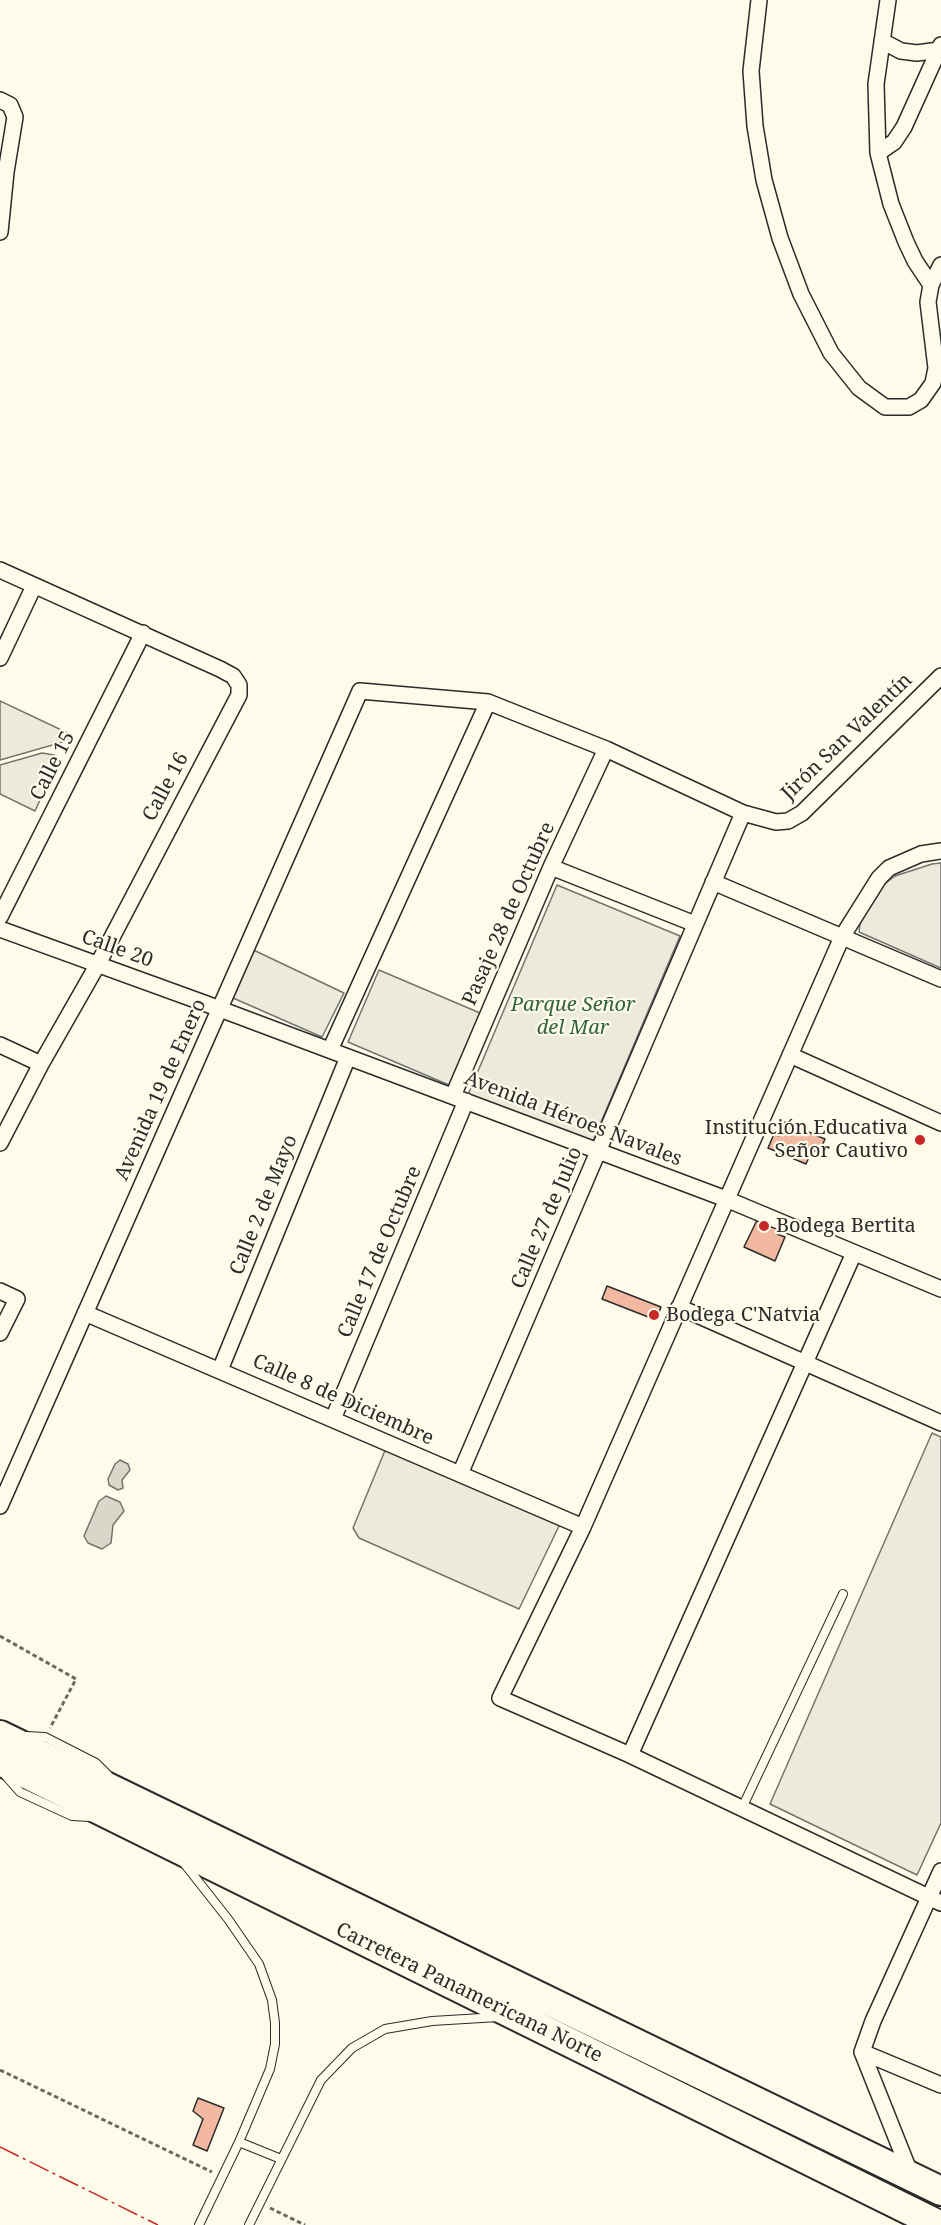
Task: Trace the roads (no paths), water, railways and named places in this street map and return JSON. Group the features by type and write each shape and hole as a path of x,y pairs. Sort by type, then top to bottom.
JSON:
{"highway":[{"name":"Carretera Panamericana Norte","path":"0,1734 121,1808 168,1844 939,2225"},
{"name":"Carretera Panamericana Norte","path":"0,1761 121,1808 941,2191"}],"street":[{"path":"759,0 752,71 753,108 764,180 780,238 801,294 831,353 859,388 885,407 909,407 921,400 933,383 936,368 928,302 931,285 941,265"},
{"path":"888,0 876,84 878,153 891,204 906,242 931,285"},
{"path":"882,41 901,51 917,53 940,47"},
{"path":"878,153 894,142 904,127 940,47"},
{"path":"0,100 10,105 15,117 3,172 0,232"},
{"name":"Calle 16","path":"0,570 143,633 233,676 239,686 239,695 98,964 41,1064 0,1143"},
{"path":"0,658 34,586"},
{"name":"Calle 15","path":"0,917 143,633"},
{"name":"Jirón San Valentín","path":"360,692 488,702 606,749 743,813 776,822 788,821 802,813 941,676"},
{"name":"Avenida 19 de Enero","path":"0,1506 360,692"},
{"path":"330,1050 488,702"},
{"name":"Pasaje 28 de Octubre","path":"459,1099 551,867 606,749"},
{"name":"Calle 27 de Julio","path":"460,1474 743,813"},
{"path":"935,1900 630,1755 500,1698 582,1527 842,937 879,878 889,868 921,854 941,851"},
{"path":"551,867 695,924"},
{"path":"713,882 941,979"},
{"name":"Calle 20","path":"0,929 220,1009"},
{"name":"Avenida Héroes Navales","path":"220,1009 726,1199 941,1289"},
{"path":"0,1045 41,1064"},
{"path":"790,1055 941,1123"},
{"name":"Calle 2 de Mayo","path":"220,1370 348,1057"},
{"name":"Calle 17 de Octubre","path":"333,1419 459,1099"},
{"path":"630,1755 854,1253"},
{"path":"0,1291 17,1299 3,1317 0,1333"},
{"path":"679,1307 941,1423"},
{"name":"Calle 8 de Diciembre","path":"85,1313 582,1527"},
{"path":"912,2177 862,2052 873,2021 935,1900 941,1871"},
{"path":"862,2052 941,2085"}],"lane":[{"path":"742,1808 843,1594"},
{"path":"0,1769 20,1792 72,1816 121,1808"},
{"path":"168,1844 228,1919 253,1955 259,1964 272,2000 275,2044 272,2061 239,2142 199,2225"},
{"path":"249,2225 321,2080 352,2048 385,2030 432,2021 515,2016"},
{"path":"239,2142 281,2159"}],"place":[{"name":"Institución Educativa Señor Cautivo","path":"920,1140"},
{"name":"Bodega Bertita","path":"764,1226"},
{"name":"Bodega C'Natvia","path":"654,1315"}],"park label":[{"name":"Parque Señor del Mar","path":"573,1016"}]}
